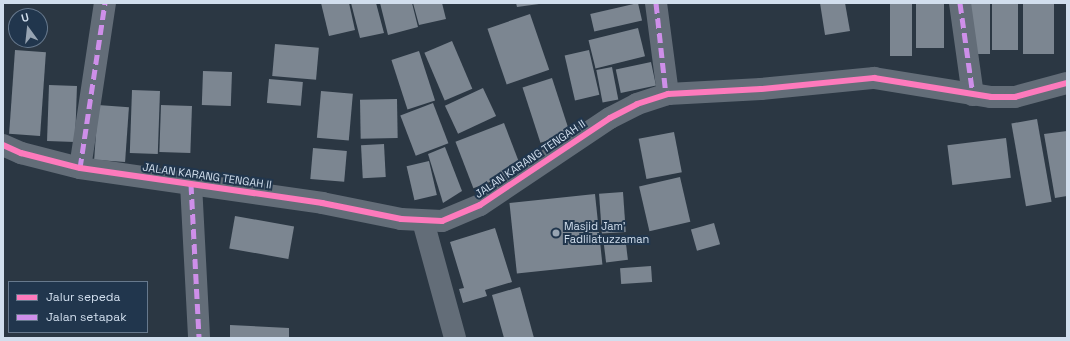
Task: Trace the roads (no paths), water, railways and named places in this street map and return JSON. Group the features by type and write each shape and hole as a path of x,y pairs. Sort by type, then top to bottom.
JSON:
{"street":[{"path":"80,168 105,3"},
{"path":"656,3 668,94"},
{"path":"960,3 973,95"},
{"name":"JALAN KARANG TENGAH II","path":"3,145 21,153 80,168 423,221 442,221 462,215 610,118 637,104 668,94 761,89 874,78 973,95 1015,97 1067,83"},
{"path":"191,184 199,338"},
{"path":"423,221 455,338"}],"place":[{"name":"Masjid Jam' Fadlilatuzzaman","path":"556,233"}]}
